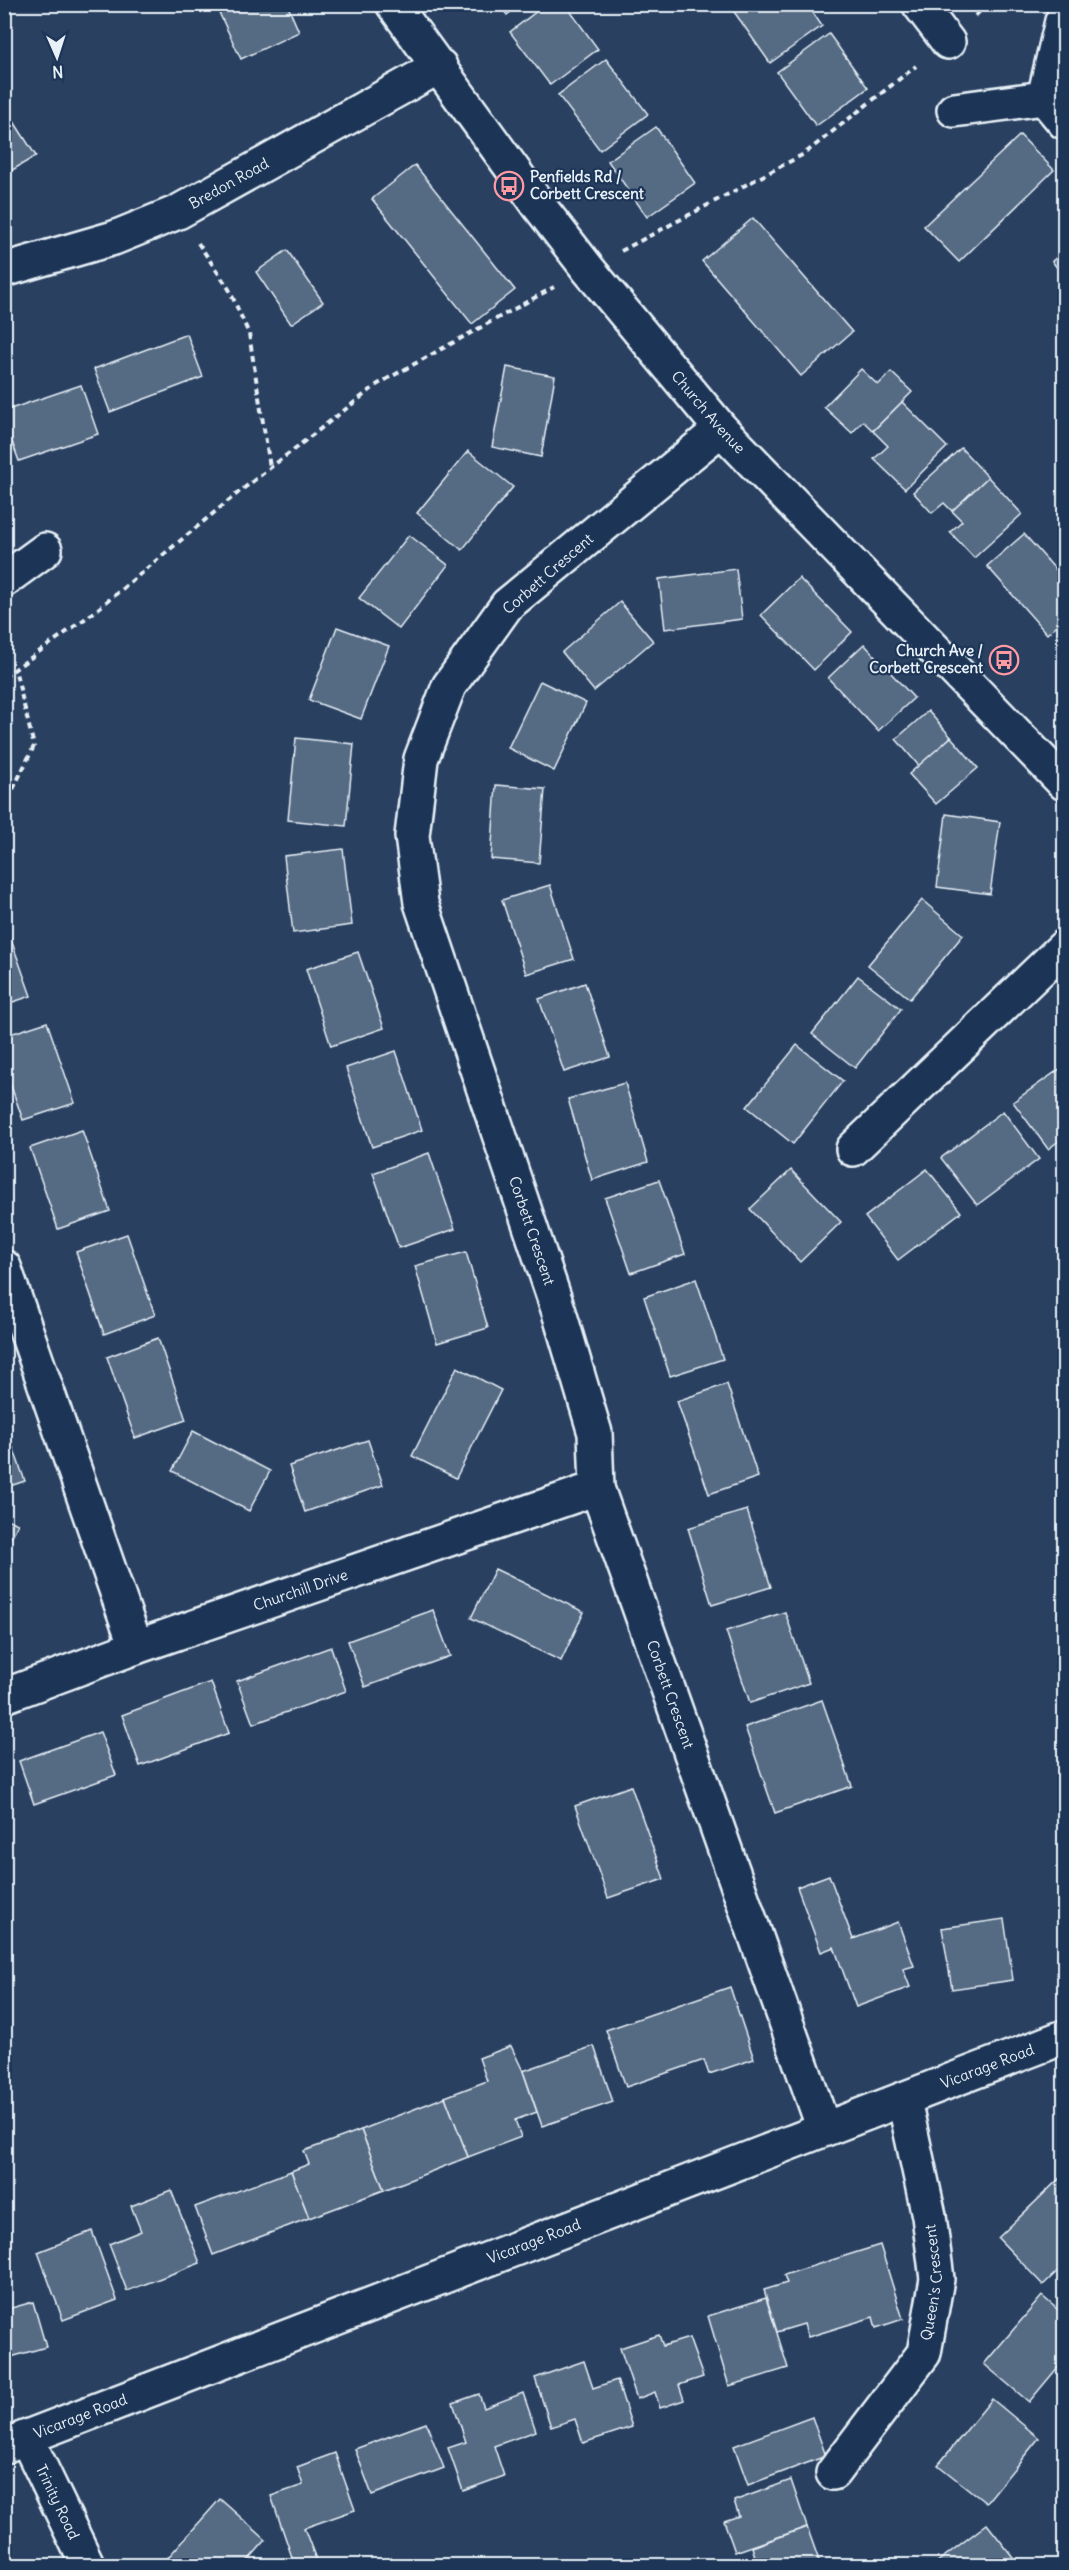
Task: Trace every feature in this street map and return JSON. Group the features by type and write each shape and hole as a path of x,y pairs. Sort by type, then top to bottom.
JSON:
{"street":[{"name":"Church Avenue","path":"393,4 574,252 721,429 1065,783"},
{"path":"919,4 948,42"},
{"path":"954,110 1054,110 1063,20"},
{"name":"Bredon Road","path":"4,270 114,238 178,212 440,66"},
{"name":"Corbett Crescent","path":"721,429 507,605 449,686 421,759 412,836 421,903 559,1312 595,1433 597,1488 825,2128"},
{"path":"4,580 45,550"},
{"path":"853,1149 1065,947"},
{"path":"4,1267 136,1647"},
{"name":"Churchill Drive","path":"4,1696 136,1647 597,1488"},
{"name":"Vicarage Road","path":"16,2443 1065,2037"},
{"name":"Queen's Crescent","path":"834,2473 924,2353 937,2279 929,2216 904,2100"},
{"name":"Trinity Road","path":"16,2443 88,2565"}],"path":[{"path":"613,255 804,153 948,42 987,4"},
{"path":"178,212 229,289 249,334 270,467"},
{"path":"4,677 93,613 270,467 378,384 558,285"},
{"path":"4,808 34,747 15,669"}],"building":[{"path":"215,4 287,4 299,32 241,59"},
{"path":"499,4 521,4 507,15"},
{"path":"546,4 565,4 598,49 550,85 510,32"},
{"path":"732,4 807,4 822,26 770,63 730,6"},
{"path":"829,34 868,88 816,126 777,72"},
{"path":"606,59 648,114 600,150 558,95"},
{"path":"4,106 36,156 4,175"},
{"path":"656,127 695,183 647,217 608,161"},
{"path":"1020,135 1054,170 959,262 924,226"},
{"path":"415,165 515,290 472,324 372,199"},
{"path":"753,218 852,332 801,376 702,261"},
{"path":"287,250 323,302 291,324 256,272"},
{"path":"1064,251 1064,277 1052,261"},
{"path":"187,334 203,377 110,412 94,369"},
{"path":"507,367 555,376 541,457 492,447"},
{"path":"861,369 878,385 891,372 912,392 873,431 863,421 852,433 824,407"},
{"path":"81,385 98,434 19,461 4,420 4,411"},
{"path":"902,402 947,447 905,489 874,459 888,446 873,431"},
{"path":"961,448 988,477 952,511 944,503 932,513 913,492"},
{"path":"468,451 513,487 462,550 417,513"},
{"path":"988,477 1022,514 974,558 950,532 962,521 952,511"},
{"path":"1024,534 1064,579 1064,619 1047,634 987,566"},
{"path":"409,535 448,565 399,629 359,598"},
{"path":"736,569 742,619 665,629 659,579"},
{"path":"799,578 852,632 814,670 761,615"},
{"path":"620,602 653,641 594,691 562,652"},
{"path":"337,627 389,646 361,719 309,700"},
{"path":"864,644 914,698 878,731 828,678"},
{"path":"540,681 586,703 554,771 508,748"},
{"path":"928,711 951,737 919,766 896,739"},
{"path":"951,737 978,768 936,804 909,774"},
{"path":"296,738 354,744 346,826 288,820"},
{"path":"496,785 545,789 539,863 491,859"},
{"path":"946,814 1000,822 990,894 937,887"},
{"path":"343,849 352,925 293,933 284,856"},
{"path":"550,885 574,959 526,974 502,900"},
{"path":"922,900 963,935 910,999 868,965"},
{"path":"4,920 31,996 4,1005"},
{"path":"358,952 384,1028 331,1046 306,969"},
{"path":"858,976 901,1009 855,1068 812,1034"},
{"path":"585,983 610,1057 564,1072 539,999"},
{"path":"47,1022 75,1103 23,1120 4,1066 4,1036"},
{"path":"797,1045 843,1081 793,1144 747,1107"},
{"path":"396,1051 422,1130 372,1147 346,1068"},
{"path":"1064,1066 1064,1137 1048,1149 1013,1102"},
{"path":"625,1083 648,1162 592,1180 568,1099"},
{"path":"1003,1111 1039,1159 977,1205 941,1158"},
{"path":"82,1130 110,1211 58,1229 30,1148"},
{"path":"429,1153 455,1229 399,1248 373,1173"},
{"path":"927,1169 961,1212 898,1260 865,1217"},
{"path":"791,1170 841,1222 800,1262 750,1209"},
{"path":"659,1180 685,1254 631,1273 605,1198"},
{"path":"127,1234 155,1315 104,1334 76,1252"},
{"path":"466,1252 488,1328 437,1343 415,1266"},
{"path":"696,1279 723,1359 670,1376 644,1297"},
{"path":"158,1338 186,1420 135,1438 107,1357"},
{"path":"457,1367 501,1390 456,1478 412,1456"},
{"path":"727,1384 758,1477 709,1494 677,1401"},
{"path":"4,1422 25,1481 4,1488"},
{"path":"193,1431 270,1471 249,1511 172,1471"},
{"path":"368,1440 383,1485 305,1512 289,1466"},
{"path":"747,1510 771,1587 712,1605 688,1528"},
{"path":"4,1518 18,1524 4,1552"},
{"path":"495,1569 584,1612 561,1661 471,1618"},
{"path":"433,1610 450,1656 365,1687 348,1641"},
{"path":"785,1612 809,1683 750,1703 726,1631"},
{"path":"331,1647 346,1691 253,1724 237,1681"},
{"path":"211,1682 229,1733 140,1766 122,1715"},
{"path":"822,1700 852,1786 775,1813 745,1727"},
{"path":"100,1732 116,1775 34,1804 19,1761"},
{"path":"631,1786 664,1879 608,1898 575,1806"},
{"path":"829,1875 853,1939 898,1922 914,1966 903,1969 910,1987 856,2007 834,1947 821,1952 797,1887"},
{"path":"1004,1919 1013,1980 952,1989 942,1928"},
{"path":"730,1987 754,2059 709,2074 704,2060 626,2087 606,2030"},
{"path":"511,2046 523,2071 537,2112 515,2120 521,2137 468,2157 445,2097 487,2081 479,2058"},
{"path":"594,2046 613,2102 542,2126 523,2071"},
{"path":"445,2097 468,2157 384,2190 361,2130"},
{"path":"361,2130 384,2190 309,2218 291,2171 309,2164 304,2151"},
{"path":"291,2171 309,2218 213,2255 195,2207"},
{"path":"1064,2174 1064,2265 1043,2285 998,2238"},
{"path":"171,2190 200,2263 127,2291 109,2244 141,2231 131,2206"},
{"path":"92,2231 117,2300 63,2320 38,2252"},
{"path":"880,2245 903,2319 876,2328 873,2317 808,2337 804,2324 777,2332 764,2290 787,2283 784,2275"},
{"path":"1042,2296 1064,2315 1064,2360 1029,2402 984,2364"},
{"path":"766,2298 788,2368 729,2386 708,2316"},
{"path":"33,2302 46,2347 4,2359 4,2310"},
{"path":"659,2335 663,2346 689,2338 703,2377 679,2385 684,2400 660,2408 655,2392 637,2399 620,2348"},
{"path":"584,2361 593,2388 617,2380 632,2427 583,2443 575,2419 551,2427 535,2378"},
{"path":"523,2393 536,2431 494,2446 504,2476 463,2491 448,2448 466,2442 453,2403 479,2394 484,2408"},
{"path":"992,2399 1039,2438 986,2503 938,2465"},
{"path":"812,2417 826,2456 748,2485 734,2446"},
{"path":"426,2423 444,2468 372,2495 355,2449"},
{"path":"335,2453 355,2510 304,2528 317,2562 295,2566 271,2496 303,2485 297,2467"},
{"path":"791,2480 807,2527 735,2552 724,2521 739,2516 734,2501"},
{"path":"220,2499 266,2540 243,2566 165,2566 163,2563"},
{"path":"987,2524 1020,2566 932,2566"},
{"path":"807,2527 821,2566 758,2566 752,2547"}],"place":[{"name":"Penfields Rd / Corbett Crescent","path":"509,186"},
{"name":"Church Ave / Corbett Crescent","path":"1004,660"}]}
